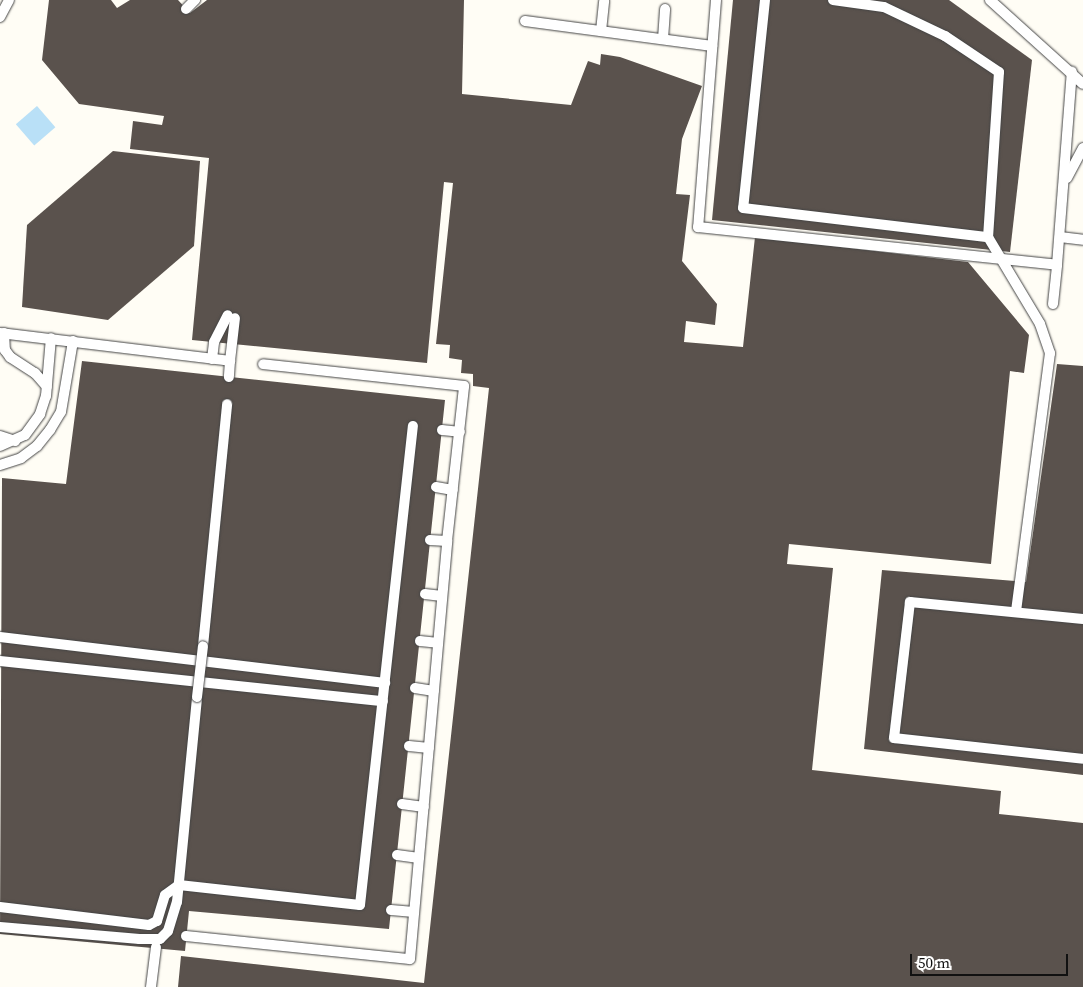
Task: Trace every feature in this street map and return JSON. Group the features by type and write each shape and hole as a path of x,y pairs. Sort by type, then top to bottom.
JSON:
{"lane":[{"path":"0,17 9,0"},
{"path":"186,9 195,0"},
{"path":"716,0 698,227 1057,265"},
{"path":"765,0 743,208 988,237"},
{"path":"833,0 884,7 945,36 999,72 988,237 1040,324 1050,353 1016,612"},
{"path":"990,0 1072,72 1083,84"},
{"path":"601,31 604,1"},
{"path":"663,40 665,9"},
{"path":"524,21 712,46"},
{"path":"1053,304 1060,237 1072,72"},
{"path":"1063,188 1083,148"},
{"path":"1060,237 1083,240"},
{"path":"212,359 214,342 232,316 228,377"},
{"path":"47,387 35,373 10,357 4,350 1,333 230,361"},
{"path":"0,446 25,435 40,414 47,387 50,338"},
{"path":"0,465 21,458 37,446 54,424 66,391 73,341"},
{"path":"186,936 410,959 447,541 464,386 263,364"},
{"path":"0,927 160,938 173,922 179,885 227,404"},
{"path":"0,907 149,925 157,921 165,895 179,885 360,905 413,426"},
{"path":"442,430 460,432"},
{"path":"0,436 14,441"},
{"path":"436,487 453,490"},
{"path":"430,540 447,541"},
{"path":"425,594 442,596"},
{"path":"1083,619 910,602 894,738 1083,759"},
{"path":"0,637 385,682"},
{"path":"420,641 438,643"},
{"path":"0,661 383,701"},
{"path":"415,688 434,691"},
{"path":"408,746 429,748"},
{"path":"402,804 424,806"},
{"path":"397,855 419,858"},
{"path":"391,910 414,912"},
{"path":"151,987 156,948"}],"water":[{"path":"37,106 55,127 34,146 16,124"}],"building":[{"path":"49,0 111,0 117,8 130,0 178,0 190,13 207,0 464,0 462,94 571,105 588,61 600,65 601,54 620,57 702,86 682,139 676,194 690,195 682,261 717,304 715,325 686,321 684,342 743,347 755,237 968,262 1029,335 1024,373 1010,371 991,564 789,544 787,564 833,568 812,770 1001,791 999,814 1083,823 1083,987 178,987 181,956 424,983 489,388 473,386 473,374 461,373 462,360 449,358 450,345 436,344 453,183 444,182 427,363 192,340 209,158 130,149 133,121 162,125 164,116 79,104 42,60"},
{"path":"733,0 949,0 1032,60 1010,252 712,220"},
{"path":"113,151 200,161 194,246 108,320 22,307 27,225"},
{"path":"82,361 445,400 389,929 189,911 185,951 0,934 2,478 66,484"},
{"path":"1057,364 1083,366 1083,775 864,749 882,570 1026,582"}]}
